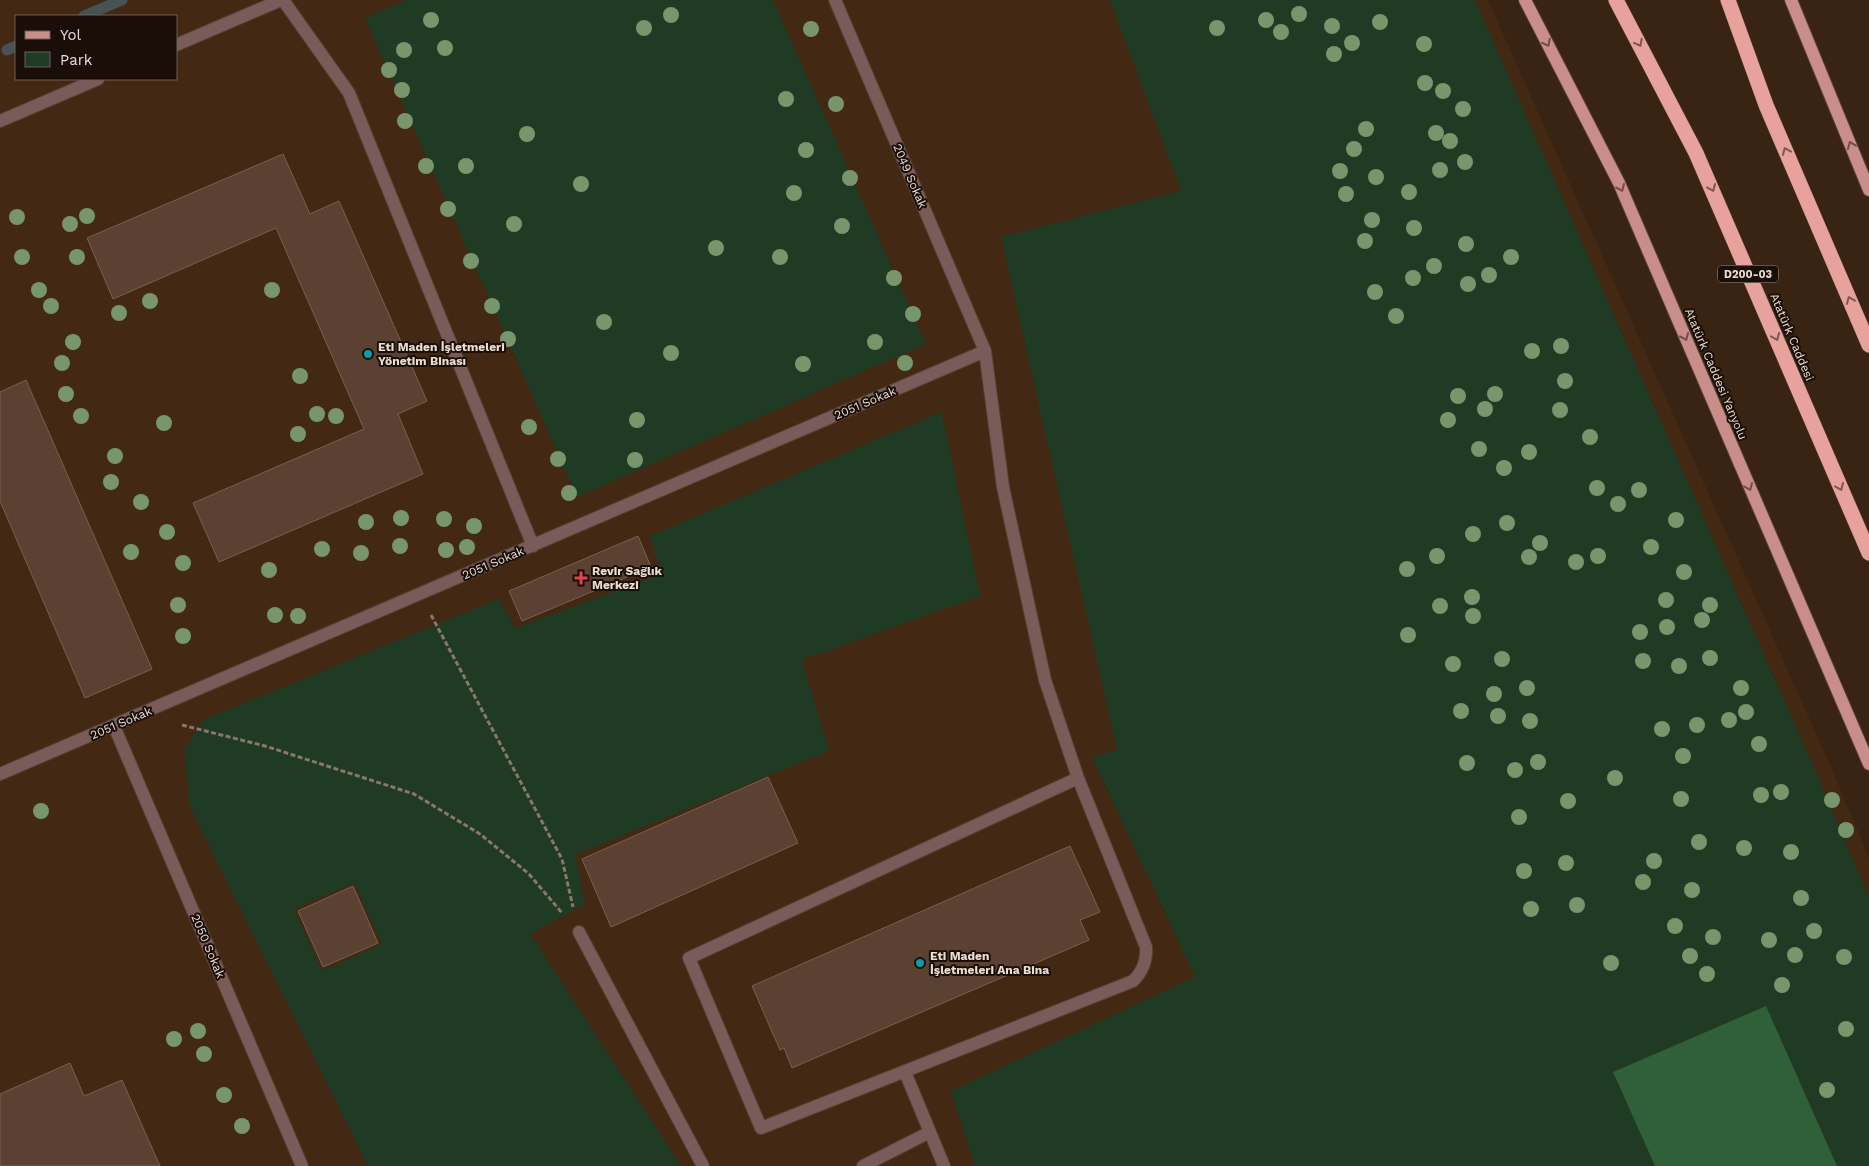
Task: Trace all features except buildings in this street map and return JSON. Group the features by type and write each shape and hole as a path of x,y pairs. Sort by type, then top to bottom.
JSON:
{"highway":[{"name":"Atatürk Caddesi","path":"1616,0 1696,153 1869,553"},
{"path":"1728,0 1766,105 1869,345"}],"main road":[{"name":"Atatürk Caddesi Yanyolu","path":"1525,0 1619,183 1869,764"},
{"path":"1791,0 1869,190"}],"lane":[{"path":"178,44 282,0 349,94 533,546"},
{"name":"2049 Sokak","path":"835,0 986,351 1003,487 1045,680 1078,778 1146,947 1146,956 1140,974 1133,981 761,1128 689,958 1078,778"},
{"path":"0,120 96,80"},
{"name":"2051 Sokak","path":"0,774 986,351"},
{"name":"2050 Sokak","path":"114,726 302,1166"},
{"path":"578,932 703,1166"},
{"path":"905,1072 944,1166"},
{"path":"863,1166 930,1132"}],"path":[{"path":"420,594 562,859 578,932"},
{"path":"141,714 265,746 414,794 480,834 529,874 578,932"}],"shaded area":[{"path":"0,0 1488,0 1832,769 1869,858 1869,1166 0,1166"}],"green space":[{"path":"406,0 773,0 926,344 577,497 365,18"},
{"path":"1110,0 1475,0 1821,784 1869,898 1869,1166 1837,1166 1766,1006 1613,1072 1655,1166 975,1166 951,1091 1195,977 1092,757 1117,750 1001,237 1181,191"},
{"path":"942,412 980,596 802,660 829,751 575,855 585,904 530,934 681,1166 368,1166 190,807 184,750 203,720 499,599 515,628 662,574 650,536","holes":["354,883 382,944 322,971 294,909"]},
{"path":"1766,1006 1837,1166 1655,1166 1613,1072"}],"waterway":[{"path":"86,15 122,0"},
{"path":"7,50 15,46"}],"place":[{"name":"Eti Maden İşletmeleri Yönetim Binası","path":"368,354"},
{"name":"Revir Sağlık Merkezi","path":"581,578"},
{"name":"Eti Maden İşletmeleri Ana Bina","path":"920,963"}]}
